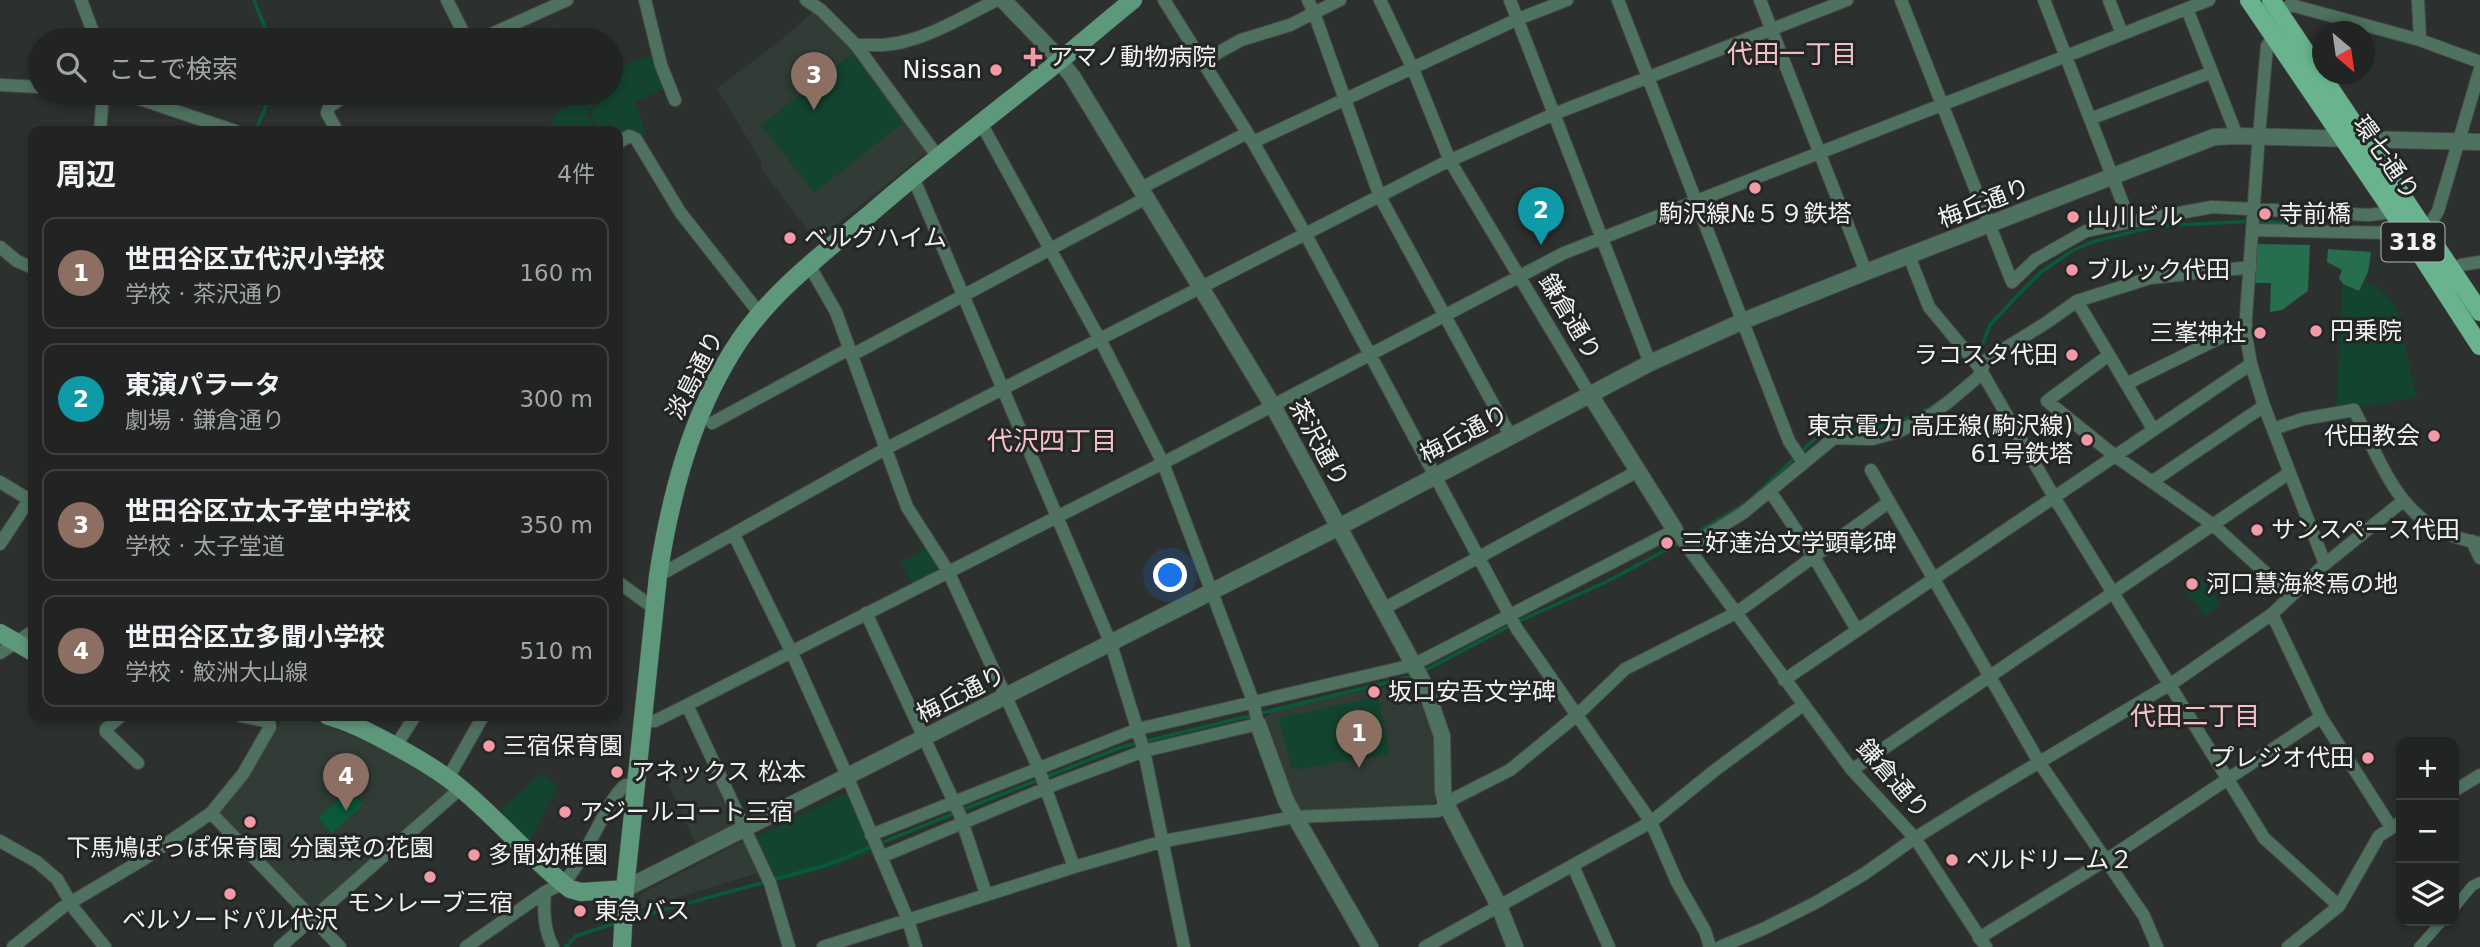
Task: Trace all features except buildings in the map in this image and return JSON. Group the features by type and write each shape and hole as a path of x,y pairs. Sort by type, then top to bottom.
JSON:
{"main road":[{"name":"淡島通り","path":"623,930 658,576 666,526 692,433 719,373 760,314 809,265 913,177 1133,0"},
{"name":"環七通り","path":"2249,0 2393,212 2414,228 2452,271 2480,312"},
{"name":"環七通り","path":"2275,6 2364,140 2480,346"},
{"path":"0,633 28,649"},
{"path":"344,721 395,747 454,783 563,883 581,892 625,889"}],"street":[{"path":"81,0 92,28"},
{"path":"447,0 461,28"},
{"path":"504,28 566,0"},
{"path":"645,0 661,65 675,100"},
{"path":"806,0 821,10 856,45 938,157"},
{"path":"856,45 888,45 906,41 997,0"},
{"name":"茶沢通り","path":"1003,0 1060,61 1144,193 1273,406 1416,669 1442,736 1443,791 1446,803 1499,905 1515,947"},
{"path":"1164,0 1250,137 1306,235 1513,620 1651,822 1676,882 1710,947"},
{"path":"1308,0 1380,198 1510,435"},
{"path":"1203,61 1241,40 1290,25 1340,0"},
{"name":"鎌倉通り","path":"1380,0 1413,69 1450,161 1637,471 1682,540 1852,770 1915,838 1982,942"},
{"path":"1510,0 1650,363"},
{"path":"712,422 964,296 1051,249 1144,193 1250,137 1345,100 1518,19 1567,0"},
{"path":"1618,0 1743,321 1799,456"},
{"path":"1760,0 1866,272"},
{"path":"658,576 885,449 1450,161 1554,114 1847,0"},
{"path":"1900,0 2012,282 2035,260 2086,231 2212,207 2253,222 2394,233 2414,228 2437,215 2480,69"},
{"path":"2044,0 2130,222"},
{"path":"2109,0 2122,34"},
{"path":"644,721 655,721 687,705 1163,463 1518,276 1602,237 2209,0"},
{"path":"2418,0 2420,40"},
{"path":"2275,6 2291,5 2420,40 2480,62"},
{"path":"2188,9 2237,136"},
{"path":"2272,35 2273,38 2267,46 2258,137 2246,325 2251,365 2264,406 2325,564"},
{"path":"2090,119 2212,72"},
{"path":"0,85 28,86"},
{"path":"100,126 102,105"},
{"path":"157,105 220,126"},
{"path":"332,105 327,113 334,126"},
{"path":"981,123 1051,249 1163,463 1213,591 1286,801 1370,947"},
{"path":"623,140 629,136 636,139 680,212 760,314"},
{"name":"梅丘通り","path":"625,889 1339,527 1589,393 1743,321 2214,138 2237,136 2480,142"},
{"path":"913,177 1111,644 1141,739 1184,947"},
{"path":"2253,222 2393,212"},
{"path":"0,247 17,261 28,266"},
{"path":"1909,256 1930,307 1978,366 2054,497 2268,844 2339,906"},
{"path":"2452,271 2461,265 2480,262"},
{"path":"809,265 836,312 907,507 948,571 1042,777 1074,866"},
{"path":"875,844 1141,739 1416,669 1513,620 1743,513 1770,491 1799,456 1833,438 1871,439 1914,425 1951,400 1978,366 2077,301 2150,278 2251,267"},
{"path":"2077,301 2153,429"},
{"path":"2126,384 2246,325"},
{"path":"2109,355 2047,401 2115,456 2212,524 2291,596"},
{"path":"1784,680 2251,365"},
{"path":"2153,481 2264,406"},
{"path":"2273,429 2303,419 2354,410 2403,501 2421,520 2444,534 2476,542 2480,558"},
{"path":"1871,470 2039,762 2144,916 2157,947"},
{"path":"1383,609 1637,471"},
{"path":"1852,770 2288,473"},
{"path":"0,482 28,495"},
{"path":"1770,491 1814,557 1857,630"},
{"path":"1720,947 1815,903 2039,762 2171,685 2272,614 2325,564 2403,501"},
{"path":"823,947 1074,866 1164,841 1294,817 1438,811 1446,803 1510,770 1577,715 1625,669 1736,613 1889,502"},
{"path":"0,544 28,503"},
{"path":"734,535 791,651 848,778 908,920 916,947"},
{"path":"623,586 655,609"},
{"path":"866,613 958,811 986,894"},
{"path":"2272,614 2321,717 2396,824 2379,836 2339,906 2288,947"},
{"path":"0,653 28,635"},
{"path":"687,705 768,878 789,947"},
{"path":"1424,947 1651,822 1803,705"},
{"path":"875,844 1141,739 1255,712"},
{"path":"1982,942 2321,717"},
{"path":"115,721 106,732 138,763"},
{"path":"13,947 63,907 211,813 243,774 271,727 267,721"},
{"path":"395,747 412,721"},
{"path":"280,947 454,783 481,721"},
{"path":"2459,788 2480,775"},
{"path":"466,947 545,892 563,883 578,863 619,791 627,785 637,785"},
{"path":"211,813 340,947"},
{"path":"0,841 57,879 71,904 105,947"},
{"path":"1573,866 1609,947"},
{"path":"2459,902 2472,886 2480,882"},
{"path":"545,892 545,920 553,947"},
{"path":"2419,947 2438,926"}],"shaded area":[{"path":"814,11 853,47 927,152 816,241 761,168 761,161 717,88 781,40"},
{"path":"853,53 903,123 814,193 761,125"},
{"path":"654,54 665,88 635,102 646,133 623,139 623,126 594,126 590,111 597,105 623,105 623,66"},
{"path":"569,105 593,105 587,111 592,126 548,126 554,122 553,115"},
{"path":"2256,244 2310,245 2308,291 2282,310 2270,312 2271,283 2253,283"},
{"path":"2328,249 2371,252 2368,272 2359,291 2343,284 2339,278 2342,270 2327,262"},
{"path":"2365,281 2375,285 2396,307 2417,397 2336,408 2343,284 2359,291"},
{"path":"930,546 940,564 937,574 916,586 911,582 901,562"},
{"path":"2199,576 2221,604 2205,616 2184,588"},
{"path":"1412,682 1434,736 1435,801 1432,805 1303,810 1296,806 1265,716 1269,715 1269,709"},
{"path":"1378,697 1389,754 1293,770 1278,718"},
{"path":"281,721 310,721 392,752 449,789 449,793 317,909 311,909 218,812 248,778"},
{"path":"710,765 734,815 731,825 695,843 664,775"},
{"path":"542,773 557,788 529,842 497,813"},
{"path":"350,790 363,805 332,833 318,818"},
{"path":"843,794 848,796 865,832 866,844 871,853 832,867 777,881 757,839 760,835"},
{"path":"740,842 745,842 758,873 640,909 639,897 642,893"}],"waterway":[{"path":"254,0 265,28"},
{"path":"258,126 266,105"},
{"path":"1976,361 1990,325 2019,294 2041,272 2072,251 2092,242 2156,226 2257,221 2303,225"},
{"path":"1686,539 1748,502 1819,435 1892,424 1937,404"},
{"path":"1424,671 1517,622 1606,582 1679,543"},
{"path":"1146,741 1414,676"},
{"path":"962,810 1138,743"},
{"path":"772,880 824,866 955,813"},
{"path":"630,919 765,882"},
{"path":"566,947 576,936 616,923"}],"place":[{"name":"アマノ動物病院","path":"1033,57"},
{"name":"Nissan","path":"996,70"},
{"name":"世田谷区立太子堂中学校","path":"814,110"},
{"name":"駒沢線№５９鉄塔","path":"1755,188"},
{"name":"寺前橋","path":"2265,214"},
{"name":"山川ビル","path":"2073,217"},
{"name":"ベルグハイム","path":"790,238"},
{"name":"東演パラータ","path":"1541,245"},
{"name":"ブルック代田","path":"2072,270"},
{"name":"円乗院","path":"2316,331"},
{"name":"三峯神社","path":"2260,333"},
{"name":"ラコスタ代田","path":"2072,355"},
{"name":"代田教会","path":"2434,436"},
{"name":"東京電力 高圧線(駒沢線) 61号鉄塔","path":"2087,440"},
{"name":"サンスペース代田","path":"2257,530"},
{"name":"三好達治文学顕彰碑","path":"1667,543"},
{"name":"河口慧海終焉の地","path":"2192,584"},
{"name":"坂口安吾文学碑","path":"1374,692"},
{"name":"三宿保育園","path":"489,746"},
{"name":"プレジオ代田","path":"2368,758"},
{"name":"世田谷区立代沢小学校","path":"1359,768"},
{"name":"アネックス 松本","path":"617,772"},
{"name":"世田谷区立多聞小学校","path":"346,811"},
{"name":"アジールコート三宿","path":"565,812"},
{"name":"下馬鳩ぽっぽ保育園 分園菜の花園","path":"250,822"},
{"name":"多聞幼稚園","path":"474,855"},
{"name":"ベルドリーム２","path":"1952,860"},
{"name":"モンレーブ三宿","path":"430,877"},
{"name":"ベルソードパル代沢","path":"230,894"},
{"name":"東急バス","path":"580,911"}],"district":[{"name":"代田一丁目","path":"1792,54"},
{"name":"代沢四丁目","path":"1052,441"},
{"name":"代田二丁目","path":"2195,716"}]}
